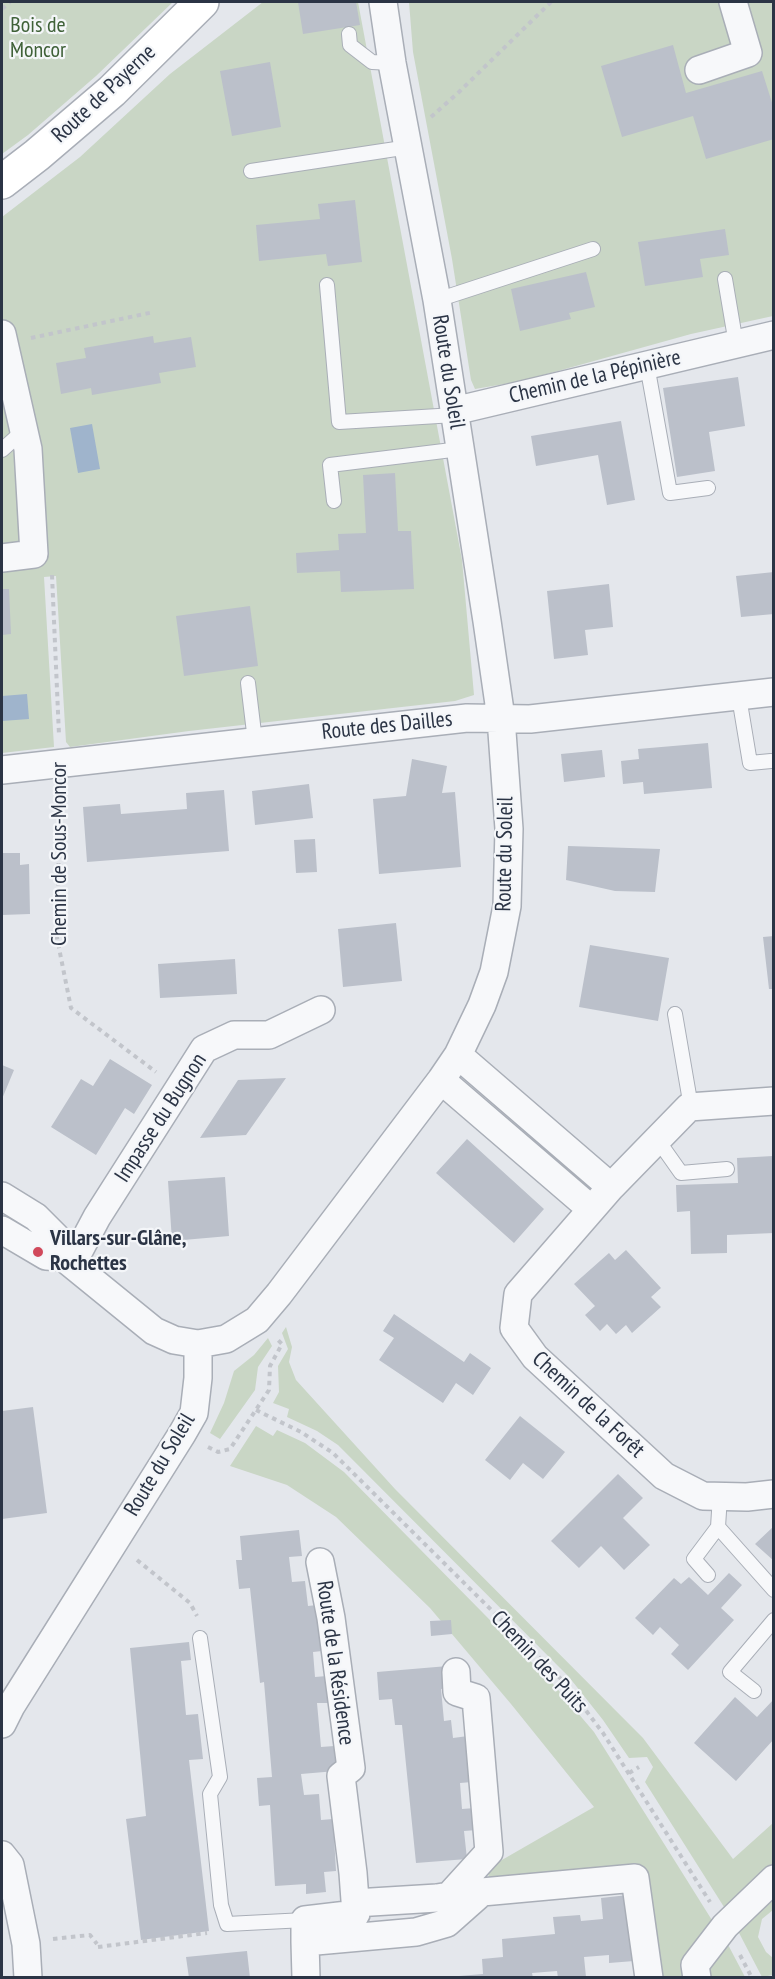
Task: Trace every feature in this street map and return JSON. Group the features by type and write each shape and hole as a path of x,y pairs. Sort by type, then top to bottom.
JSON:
{"main road":[{"name":"Route de Payerne","path":"2,182 112,91 202,2"}],"street":[{"name":"Route du Soleil","path":"2,1724 10,1706 194,1413 198,1381 198,1344 226,1339 256,1320 279,1294 441,1080 458,1054 482,1005 494,972 507,906 509,829 501,718 437,300 409,142 392,63 383,2"},
{"path":"699,70 748,53 733,2"},
{"name":"Chemin de la Pépinière","path":"455,413 774,335"},
{"path":"2,558 34,554 28,449 3,340"},
{"name":"Route des Dailles","path":"2,770 467,718 530,719 774,692"},
{"name":"Impasse du Bugnon","path":"67,1261 204,1049 234,1035 270,1035 321,1010"},
{"path":"458,1054 611,1187"},
{"path":"441,1080 591,1209"},
{"path":"691,1107 774,1101"},
{"name":"Chemin de la Forêt","path":"691,1107 611,1187 518,1294 514,1328 535,1357 664,1476 703,1496 747,1497 774,1494"},
{"path":"2,1196 36,1217 58,1239 67,1261"},
{"path":"2,1230 46,1256 67,1261 154,1331 174,1340 198,1344"},
{"name":"Route de la Résidence","path":"320,1562 331,1618 351,1768 341,1776 355,1903"},
{"path":"305,1931 356,1914 355,1903 449,1896 489,1852 476,1698 457,1692 456,1672"},
{"path":"5,1871 26,1942 28,1977"},
{"path":"305,1931 416,1932 447,1923 482,1892 635,1878 649,1977"},
{"path":"697,1977 695,1965 725,1926 774,1879"},
{"path":"305,1931 306,1977"}],"lane":[{"path":"349,34 350,45 372,62 392,63"},
{"path":"251,171 409,142"},
{"path":"437,300 593,249"},
{"path":"725,279 736,344"},
{"path":"327,285 339,422 455,413"},
{"path":"647,365 670,493 708,488"},
{"path":"2,450 23,431"},
{"path":"334,501 330,465 460,449"},
{"path":"248,684 255,741"},
{"path":"739,697 750,764 771,761"},
{"path":"675,1014 691,1107"},
{"path":"657,1139 681,1173 728,1169"},
{"path":"708,1575 694,1559 718,1527 720,1496"},
{"path":"718,1527 774,1590"},
{"path":"754,1691 730,1672 774,1620"},
{"path":"200,1638 220,1777 210,1794 221,1905 227,1924 305,1931"}],"path":[{"path":"2,9 10,2"},
{"path":"409,142 550,2"},
{"path":"3,340 154,312"},
{"path":"34,554 48,561 52,573 59,720"},
{"name":"Chemin de Sous-Moncor","path":"59,764 57,938 71,1008 178,1089"},
{"path":"182,1434 218,1452 230,1449 269,1390 270,1366 282,1344 256,1320"},
{"name":"Chemin des Puits","path":"256,1410 302,1432 333,1453 565,1683 603,1733 629,1773 725,1926 752,1977"},
{"path":"114,1541 190,1603 196,1612 200,1638"},
{"path":"629,1773 639,1767"},
{"path":"26,1942 90,1935 98,1945 215,1932 227,1924"}],"green space":[{"name":"Bois de Moncor","path":"2,2 173,2 96,76 28,135 2,154"},
{"path":"263,2 358,2 462,560 474,695 455,701 70,747 66,742 56,576 44,577 54,747 2,753 2,217 80,157 170,74"},
{"path":"409,2 773,2 773,316 691,334 522,381 475,389 471,380 452,259 413,52"},
{"path":"286,1327 292,1347 289,1362 296,1380 395,1489 643,1738 733,1859 773,1823 773,1864 724,1907 645,1782 653,1767 647,1757 629,1758 569,1677 338,1445 317,1431 287,1417 289,1409 273,1403 279,1392 278,1366 288,1349 282,1333"},
{"path":"268,1338 272,1346 258,1367 255,1390 220,1439 210,1433 224,1403 234,1371 254,1355"},
{"path":"256,1426 273,1436 277,1430 305,1443 344,1472 554,1685 594,1732 715,1925 692,1947 682,1962 683,1977 655,1977 641,1867 489,1882 488,1868 594,1807 430,1608 336,1517 287,1485 230,1466"},
{"path":"773,1895 773,1910 762,1919 758,1937 766,1952 773,1958 773,1975 762,1977 737,1929"},
{"path":"725,1939 745,1977 711,1977 707,1967"}],"water":[{"path":"92,424 100,469 78,473 70,428"},
{"path":"27,694 29,719 2,721 2,696"}],"building":[{"path":"298,2 356,2 360,25 303,34"},
{"path":"673,45 686,93 762,71 774,109 774,139 706,159 693,116 622,137 601,66"},
{"path":"270,62 281,127 232,136 220,71"},
{"path":"355,200 362,262 328,266 326,254 259,261 256,225 320,219 318,204"},
{"path":"725,229 729,255 700,259 703,277 645,286 638,242"},
{"path":"586,272 595,307 569,313 571,319 520,331 511,289"},
{"path":"153,336 154,343 191,337 196,367 159,373 161,383 92,395 91,388 61,394 56,363 86,358 84,348"},
{"path":"738,377 745,426 709,432 715,471 677,477 663,388"},
{"path":"621,421 635,500 607,505 598,455 536,466 531,436"},
{"path":"395,473 398,531 411,531 414,589 341,592 340,571 297,573 296,553 339,550 338,534 366,533 363,475"},
{"path":"774,572 774,614 741,617 736,576"},
{"path":"609,584 613,627 585,630 588,655 554,659 547,591"},
{"path":"2,589 9,589 11,634 2,635"},
{"path":"250,606 258,666 184,676 176,616"},
{"path":"708,743 712,788 644,794 643,782 623,784 621,761 639,759 638,749"},
{"path":"602,750 605,777 564,782 561,754"},
{"path":"412,759 447,766 442,793 455,792 461,867 379,874 373,799 406,796"},
{"path":"309,784 313,818 255,825 252,791"},
{"path":"224,790 229,851 87,862 83,807 120,804 121,814 187,809 186,793"},
{"path":"315,839 317,872 296,873 294,840"},
{"path":"568,846 660,849 655,892 615,891 566,880"},
{"path":"2,853 20,853 20,865 29,864 30,914 2,915"},
{"path":"396,923 402,981 343,987 338,929"},
{"path":"774,936 774,989 769,989 763,937"},
{"path":"590,945 669,958 658,1021 579,1007"},
{"path":"235,959 237,994 160,998 158,964"},
{"path":"110,1059 152,1085 134,1114 125,1108 96,1155 51,1127 81,1079 93,1086"},
{"path":"2,1065 14,1070 2,1099"},
{"path":"286,1078 246,1135 200,1138 238,1080"},
{"path":"467,1139 544,1209 514,1243 436,1173"},
{"path":"773,1156 774,1233 727,1235 727,1253 691,1254 690,1211 677,1212 676,1185 738,1183 737,1158"},
{"path":"225,1177 229,1236 172,1241 168,1181"},
{"path":"626,1250 661,1288 651,1297 661,1307 632,1333 626,1325 616,1334 607,1324 600,1331 585,1315 595,1306 574,1284 609,1253 615,1260"},
{"path":"394,1314 464,1362 470,1353 491,1368 473,1395 456,1383 443,1403 379,1360 394,1338 383,1331"},
{"path":"33,1407 47,1513 2,1519 2,1411"},
{"path":"520,1416 565,1452 543,1479 523,1463 510,1480 485,1460"},
{"path":"618,1474 643,1498 623,1518 650,1545 624,1570 601,1546 579,1568 551,1541"},
{"path":"774,1526 774,1561 755,1544"},
{"path":"299,1530 302,1556 289,1557 292,1582 305,1581 308,1606 317,1605 322,1651 313,1652 315,1677 327,1676 329,1703 317,1703 321,1747 334,1746 336,1771 301,1774 304,1795 319,1794 321,1820 333,1819 336,1871 324,1872 326,1892 306,1894 306,1884 275,1886 270,1805 259,1806 257,1778 272,1777 264,1682 260,1683 250,1588 239,1589 236,1560 242,1560 240,1536"},
{"path":"729,1573 742,1585 721,1608 734,1620 688,1670 671,1654 679,1645 660,1627 653,1635 635,1618 674,1578 681,1584 689,1577 708,1595"},
{"path":"451,1620 452,1634 431,1636 430,1621"},
{"path":"189,1642 191,1660 181,1661 186,1715 198,1714 203,1759 189,1760 209,1931 141,1940 126,1819 146,1816 130,1648"},
{"path":"448,1666 450,1688 441,1689 444,1721 451,1720 453,1738 468,1736 472,1782 460,1783 462,1809 475,1808 477,1830 464,1831 467,1859 416,1863 402,1725 395,1725 392,1699 379,1700 377,1672"},
{"path":"735,1697 757,1717 774,1699 774,1739 736,1781 694,1743"},
{"path":"628,1895 634,1961 609,1963 609,1955 584,1957 586,1977 558,1978 557,1971 532,1973 533,1978 459,1978 459,1976 483,1974 482,1959 503,1957 502,1939 555,1934 553,1917 580,1915 581,1921 603,1919 601,1898"},
{"path":"247,1951 250,1978 189,1978 186,1957"}],"place":[{"name":"Villars-sur-Glâne, Rochettes","path":"38,1252"}]}
